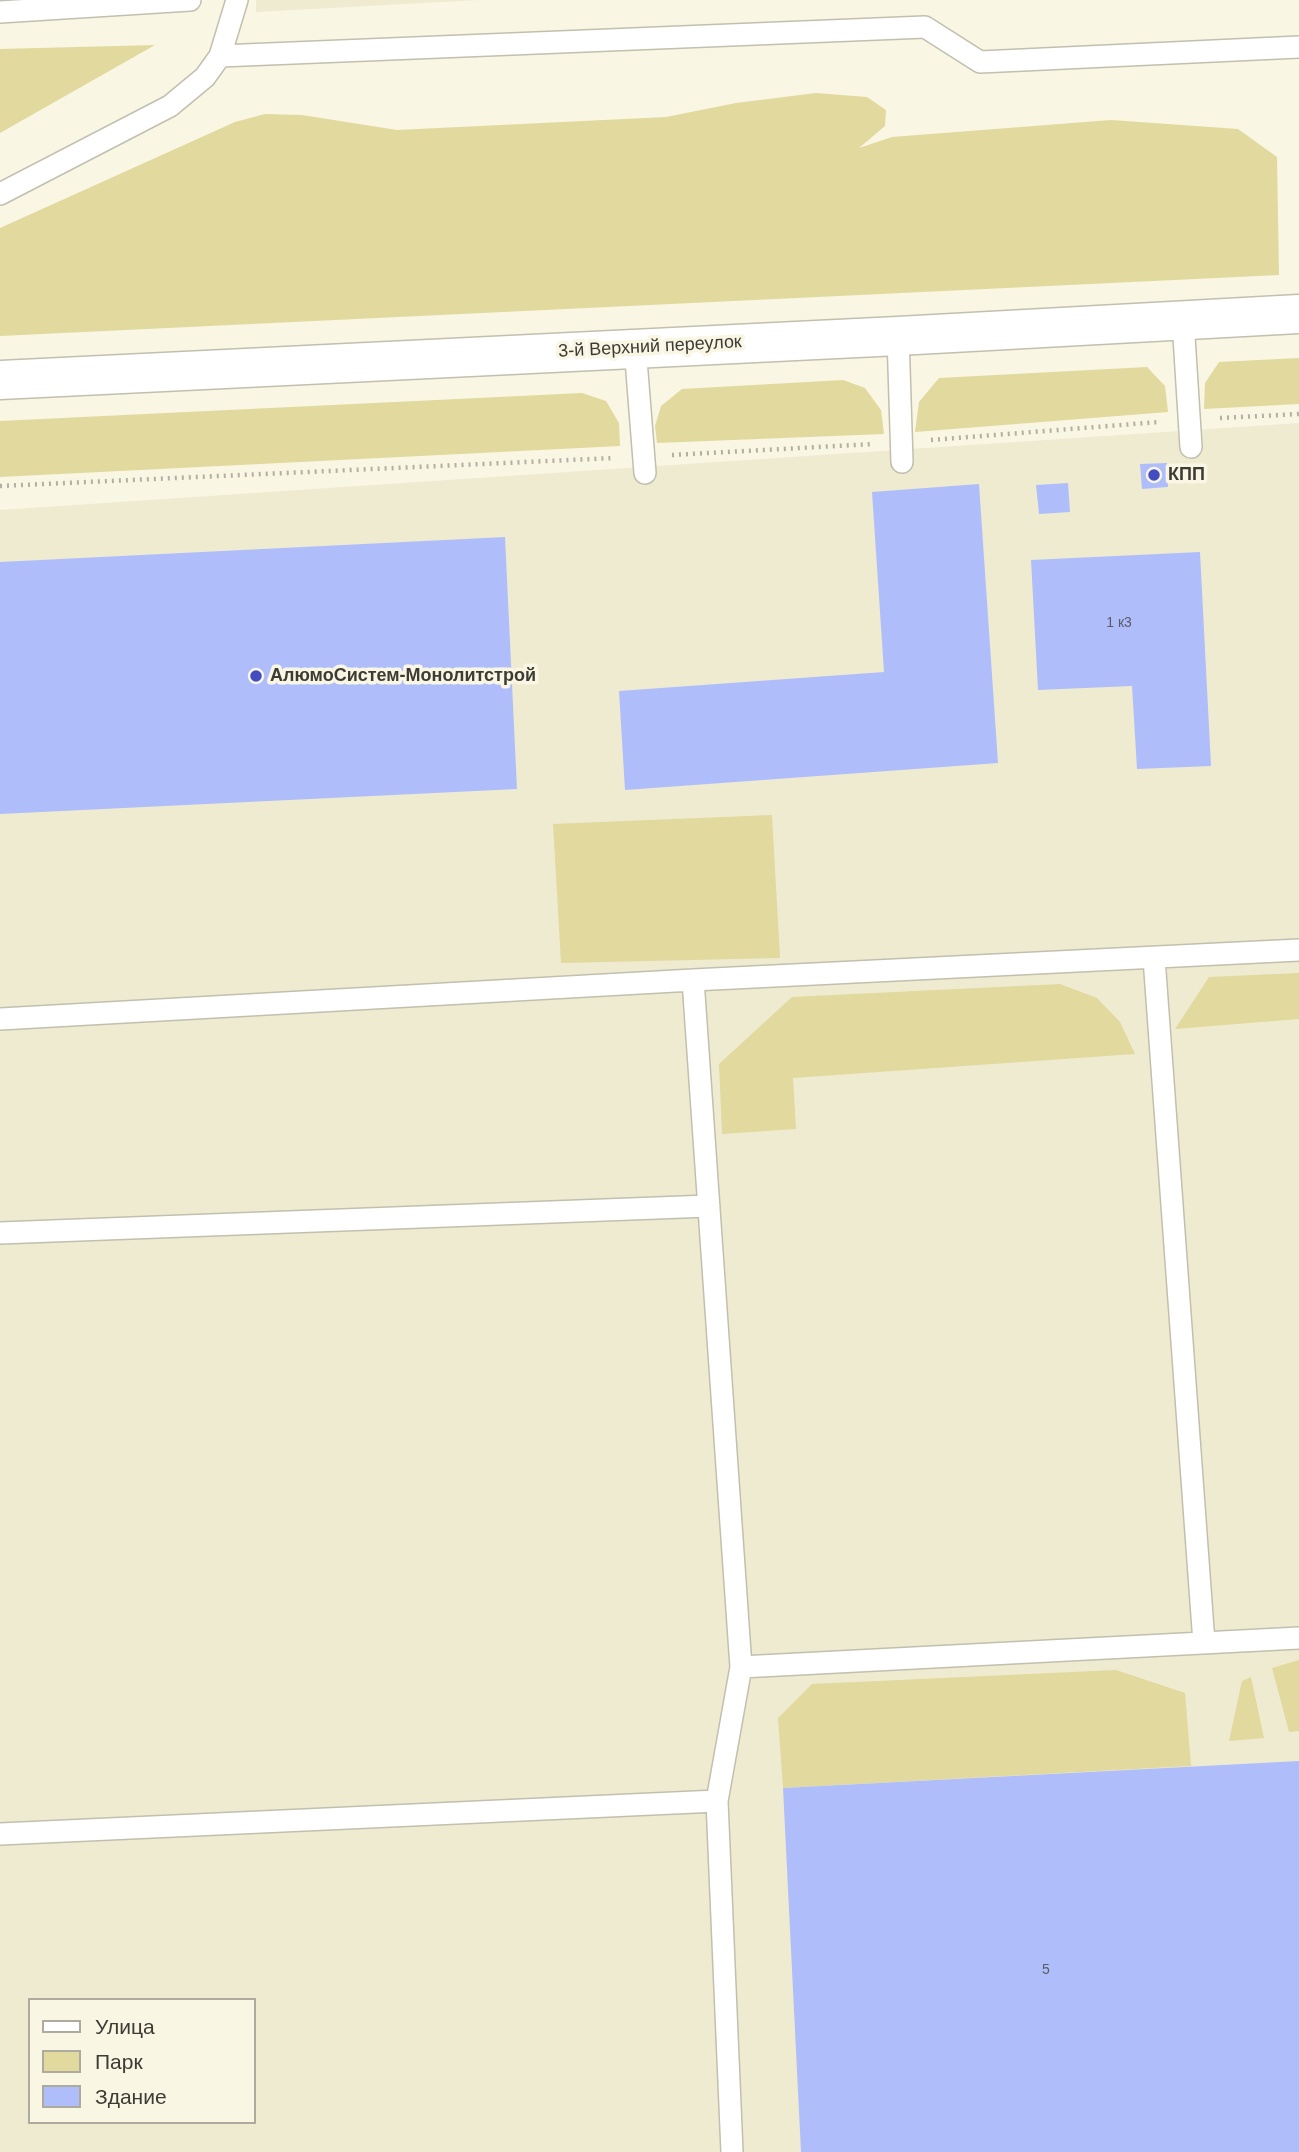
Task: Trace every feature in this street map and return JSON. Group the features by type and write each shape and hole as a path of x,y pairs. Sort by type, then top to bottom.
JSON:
{"street":[{"name":"3-й Верхний переулок","path":"0,380 1299,314"}],"lane":[{"path":"0,12 190,0"},
{"path":"0,194 170,106 205,77 220,56 237,0"},
{"path":"220,56 925,27 980,62 1299,47"},
{"path":"1183,321 1191,447"},
{"path":"898,336 902,462"},
{"path":"635,347 645,473"},
{"path":"0,1018 1299,950"},
{"path":"1154,958 1204,1643"},
{"path":"693,980 741,1667 717,1801 732,2152"},
{"path":"0,1233 709,1206"},
{"path":"741,1667 1299,1638"},
{"path":"0,1835 717,1801"}],"shaded area":[{"path":"256,0 479,0 256,12"},
{"path":"1299,423 1299,2152 0,2152 0,510"}],"green space":[{"path":"155,45 0,133 0,49"},
{"path":"816,93 867,97 886,110 885,126 859,148 892,137 1111,120 1238,129 1277,157 1279,275 0,336 0,228 235,122 265,114 302,115 397,130 666,117 736,103"},
{"path":"1299,358 1299,404 1204,409 1205,383 1219,362"},
{"path":"1147,367 1165,386 1168,412 915,432 919,402 939,378"},
{"path":"843,380 865,388 881,410 884,434 657,443 655,426 661,406 682,389"},
{"path":"582,393 606,401 619,423 620,446 0,477 0,421"},
{"path":"772,815 780,958 561,963 553,824"},
{"path":"1299,973 1299,1019 1175,1029 1209,977"},
{"path":"1060,984 1097,998 1120,1022 1135,1054 793,1078 796,1129 722,1134 719,1064 792,997"},
{"path":"1299,1660 1299,1731 1289,1732 1272,1668"},
{"path":"1116,1670 1185,1693 1191,1766 783,1788 778,1718 812,1684"},
{"path":"1251,1677 1264,1738 1229,1741 1242,1681"}],"building":[{"name":"КПП","path":"1167,463 1168,487 1142,489 1140,464"},
{"path":"1068,483 1070,512 1039,514 1036,485"},
{"path":"979,484 998,763 625,790 619,691 884,672 872,492"},
{"name":"АлюмоСистем-Монолитстрой","path":"505,537 517,789 0,814 0,562"},
{"path":"1200,552 1211,766 1137,769 1132,686 1038,690 1031,560"},
{"path":"1299,1761 1299,2152 801,2152 783,1788"}],"place":[{"name":"КПП","path":"1154,475"},
{"name":"АлюмоСистем-Монолитстрой","path":"256,676"}]}
